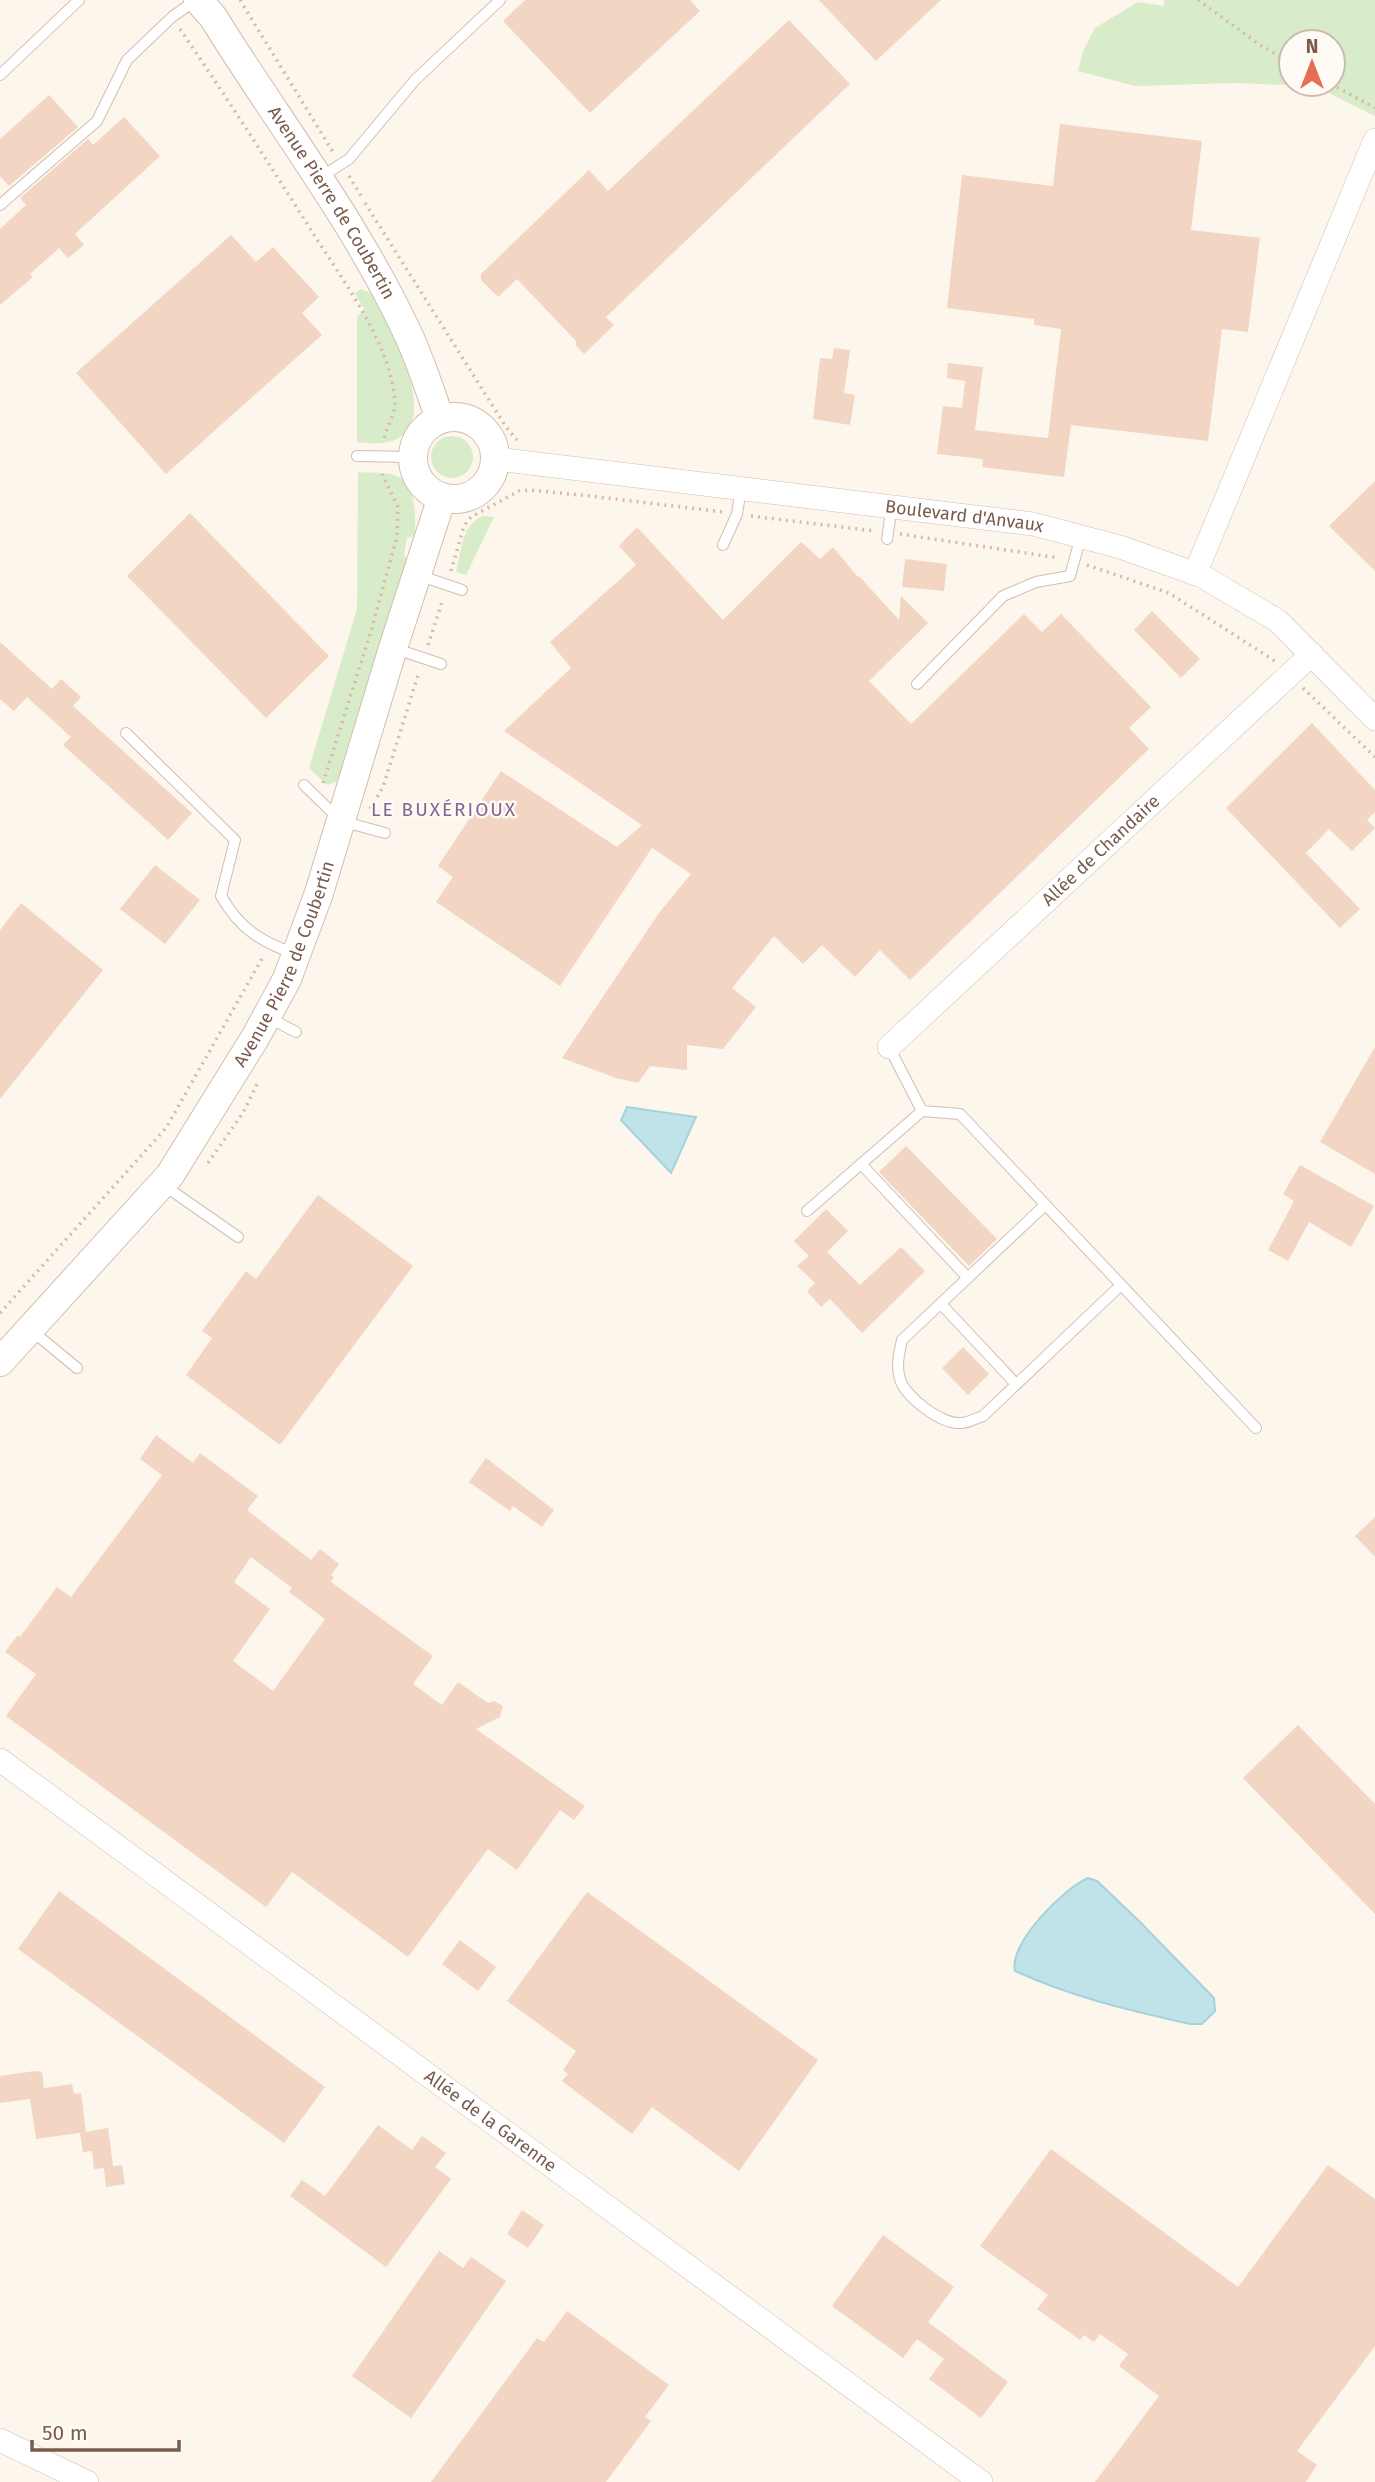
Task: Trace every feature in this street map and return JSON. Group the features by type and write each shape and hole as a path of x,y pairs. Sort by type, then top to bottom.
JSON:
{"street":[{"name":"Avenue Pierre de Coubertin","path":"197,0 213,17 330,171 375,271 408,335 440,419"},
{"path":"1195,574 1375,140"},
{"path":"453,416 467,418 479,424 494,446 494,472 488,483 467,497 454,499 430,491 420,482 414,470 415,445 420,434 440,419 453,416"},
{"name":"Boulevard d'Anvaux","path":"496,459 1033,524 1120,547 1195,574 1278,621 1375,719"},
{"name":"Avenue Pierre de Coubertin","path":"0,1362 162,1184 215,1105 267,1017 298,955 442,497"},
{"name":"Allée de Chandaire","path":"889,1047 1312,654"},
{"name":"Allée de la Garenne","path":"0,1760 981,2482"},
{"path":"0,2440 87,2482"}],"lane":[{"path":"0,75 79,0"},
{"path":"0,205 97,121 127,60 172,17 197,0"},
{"path":"330,171 349,159 415,80 500,0"},
{"path":"357,456 413,457"},
{"path":"723,545 737,514 741,488"},
{"path":"888,536 892,506"},
{"path":"917,684 1003,597 1036,582 1070,576 1081,536"},
{"path":"417,575 462,590"},
{"path":"393,648 441,664"},
{"path":"127,733 235,840 221,896 234,918 269,945 298,955"},
{"path":"304,785 341,821 385,833"},
{"path":"267,1017 296,1032"},
{"path":"889,1047 922,1111"},
{"path":"807,1210 922,1111 960,1114 1256,1428"},
{"path":"861,1164 968,1278"},
{"path":"162,1184 238,1237"},
{"path":"1045,1205 902,1340 898,1359 900,1381 918,1402 938,1419 961,1423 983,1416 1121,1285"},
{"path":"941,1304 1016,1384"},
{"path":"31,1330 77,1368"}],"path":[{"path":"240,0 330,171 506,428 517,440"},
{"path":"1198,0 1277,54"},
{"path":"172,17 235,108 379,342 395,402 395,414 384,436 384,444"},
{"path":"1347,93 1375,108"},
{"path":"519,491 590,496 737,514 1074,560 1169,593 1269,655 1375,757"}],"green space":[{"path":"1164,0 1375,0 1375,116 1339,98 1347,98 1347,28 1277,28 1277,85 1135,86 1078,71 1083,51 1095,28 1138,2 1164,6"},
{"path":"361,289 373,294 390,326 408,370 413,392 414,412 408,429 395,440 386,443 357,442 357,317 364,309 355,293"},
{"path":"452,436 467,442 473,457 467,472 452,478 437,472 431,457 437,442"},
{"path":"358,472 391,474 406,483 413,499 415,536 407,538 404,555 409,561 344,779 327,785 309,768 357,609"},
{"path":"483,516 494,517 466,575 456,572 467,532 476,520"}],"water":[{"path":"627,1107 696,1117 671,1173 621,1120"},
{"path":"1088,1878 1097,1881 1139,1921 1214,1998 1215,2011 1202,2024 1190,2024 1101,2002 1015,1971 1015,1960 1020,1946 1029,1932 1065,1893"}],"building":[{"path":"525,0 690,0 700,11 590,113 503,21"},
{"path":"819,0 941,0 876,61"},
{"path":"789,20 850,84 606,317 614,325 584,354 576,346 576,341 517,279 498,297 481,280 481,274 589,170 608,191"},
{"path":"49,95 78,127 9,186 0,176 0,139"},
{"path":"124,117 160,156 75,234 84,245 68,258 59,248 30,274 33,277 0,305 0,229 26,205 20,198 88,139 93,145"},
{"path":"1060,124 1202,141 1191,230 1260,238 1248,332 1222,329 1208,441 1071,425 1064,477 982,467 983,459 937,454 943,406 962,408 965,381 947,378 948,363 983,367 975,430 1048,438 1061,329 1034,325 1034,319 947,308 962,175 1053,186"},
{"path":"231,235 256,262 273,247 319,297 302,313 322,335 166,474 76,373"},
{"path":"834,348 850,350 844,393 855,395 850,425 813,419 820,358 832,359"},
{"path":"1375,481 1375,571 1329,526"},
{"path":"190,513 329,656 266,718 127,576"},
{"path":"637,527 723,620 801,542 820,559 833,547 899,620 901,596 928,623 869,681 911,724 1024,614 1042,632 1061,614 1151,707 1129,728 1149,749 910,980 880,950 855,977 822,945 803,964 774,936 732,988 756,1007 723,1049 687,1045 687,1070 650,1066 638,1083 616,1078 562,1058 659,913 691,874 652,848 560,986 436,902 453,877 438,866 501,771 617,847 642,825 504,731 571,668 550,642 636,565 619,546"},
{"path":"905,559 947,564 944,591 902,587"},
{"path":"1152,611 1200,659 1181,678 1134,630"},
{"path":"0,642 52,689 61,679 81,697 73,706 192,813 168,840 63,745 71,737 27,697 14,711 0,699"},
{"path":"1312,723 1375,790 1375,812 1367,820 1375,828 1352,851 1329,829 1306,853 1360,909 1340,928 1226,808"},
{"path":"155,865 200,900 165,944 120,909"},
{"path":"21,903 103,970 0,1099 0,930"},
{"path":"1375,1047 1375,1174 1320,1142"},
{"path":"906,1146 997,1239 969,1266 879,1172"},
{"path":"1300,1165 1374,1206 1351,1247 1309,1222 1288,1261 1268,1250 1294,1201 1283,1194"},
{"path":"318,1195 413,1266 280,1445 186,1375 212,1338 202,1331 246,1271 256,1279"},
{"path":"826,1209 848,1231 827,1252 860,1285 901,1247 925,1271 862,1333 830,1299 821,1307 807,1291 815,1283 797,1266 809,1256 794,1241"},
{"path":"963,1347 989,1374 968,1395 942,1368"},
{"path":"156,1435 193,1463 200,1453 258,1496 247,1510 311,1560 320,1549 339,1564 331,1575 334,1577 331,1582 433,1656 413,1684 442,1705 458,1682 488,1703 494,1701 503,1706 500,1717 476,1729 585,1806 574,1820 560,1810 517,1870 488,1849 408,1957 292,1872 266,1907 6,1716 36,1674 5,1652 18,1635 20,1637 57,1587 71,1597 162,1475 140,1459","holes":["251,1557 292,1588 289,1592 325,1619 273,1691 233,1661 270,1609 234,1582"]},
{"path":"486,1458 554,1510 542,1527 513,1506 510,1511 469,1482"},
{"path":"1375,1517 1375,1557 1355,1536"},
{"path":"1298,1725 1375,1804 1375,1914 1243,1778"},
{"path":"59,1891 325,2087 284,2143 18,1949"},
{"path":"587,1892 818,2060 739,2171 652,2107 632,2134 562,2081 568,2074 563,2070 576,2051 507,2001"},
{"path":"460,1940 496,1967 478,1991 442,1964"},
{"path":"42,2072 44,2088 72,2084 74,2094 81,2093 86,2132 36,2139 30,2099 0,2103 0,2076"},
{"path":"378,2125 412,2150 422,2136 446,2153 435,2167 451,2179 386,2267 290,2196 302,2180 325,2196"},
{"path":"108,2128 113,2166 122,2165 125,2184 106,2187 104,2168 94,2169 92,2151 83,2152 80,2133"},
{"path":"1051,2149 1238,2287 1328,2165 1375,2199 1375,2346 1297,2451 1317,2465 1306,2482 1095,2482 1159,2396 1119,2366 1128,2354 1100,2334 1094,2342 1084,2335 1080,2340 1037,2309 1048,2295 980,2246"},
{"path":"522,2210 544,2225 528,2248 507,2234"},
{"path":"883,2235 954,2287 928,2322 1008,2382 981,2418 929,2379 944,2359 917,2339 903,2358 832,2306"},
{"path":"439,2251 463,2268 471,2257 506,2281 411,2418 352,2376"},
{"path":"567,2311 669,2385 645,2417 651,2421 606,2482 431,2482 537,2338 544,2342"}],"district":[{"name":"LE BUXÉRIOUX","path":"444,809"}]}
